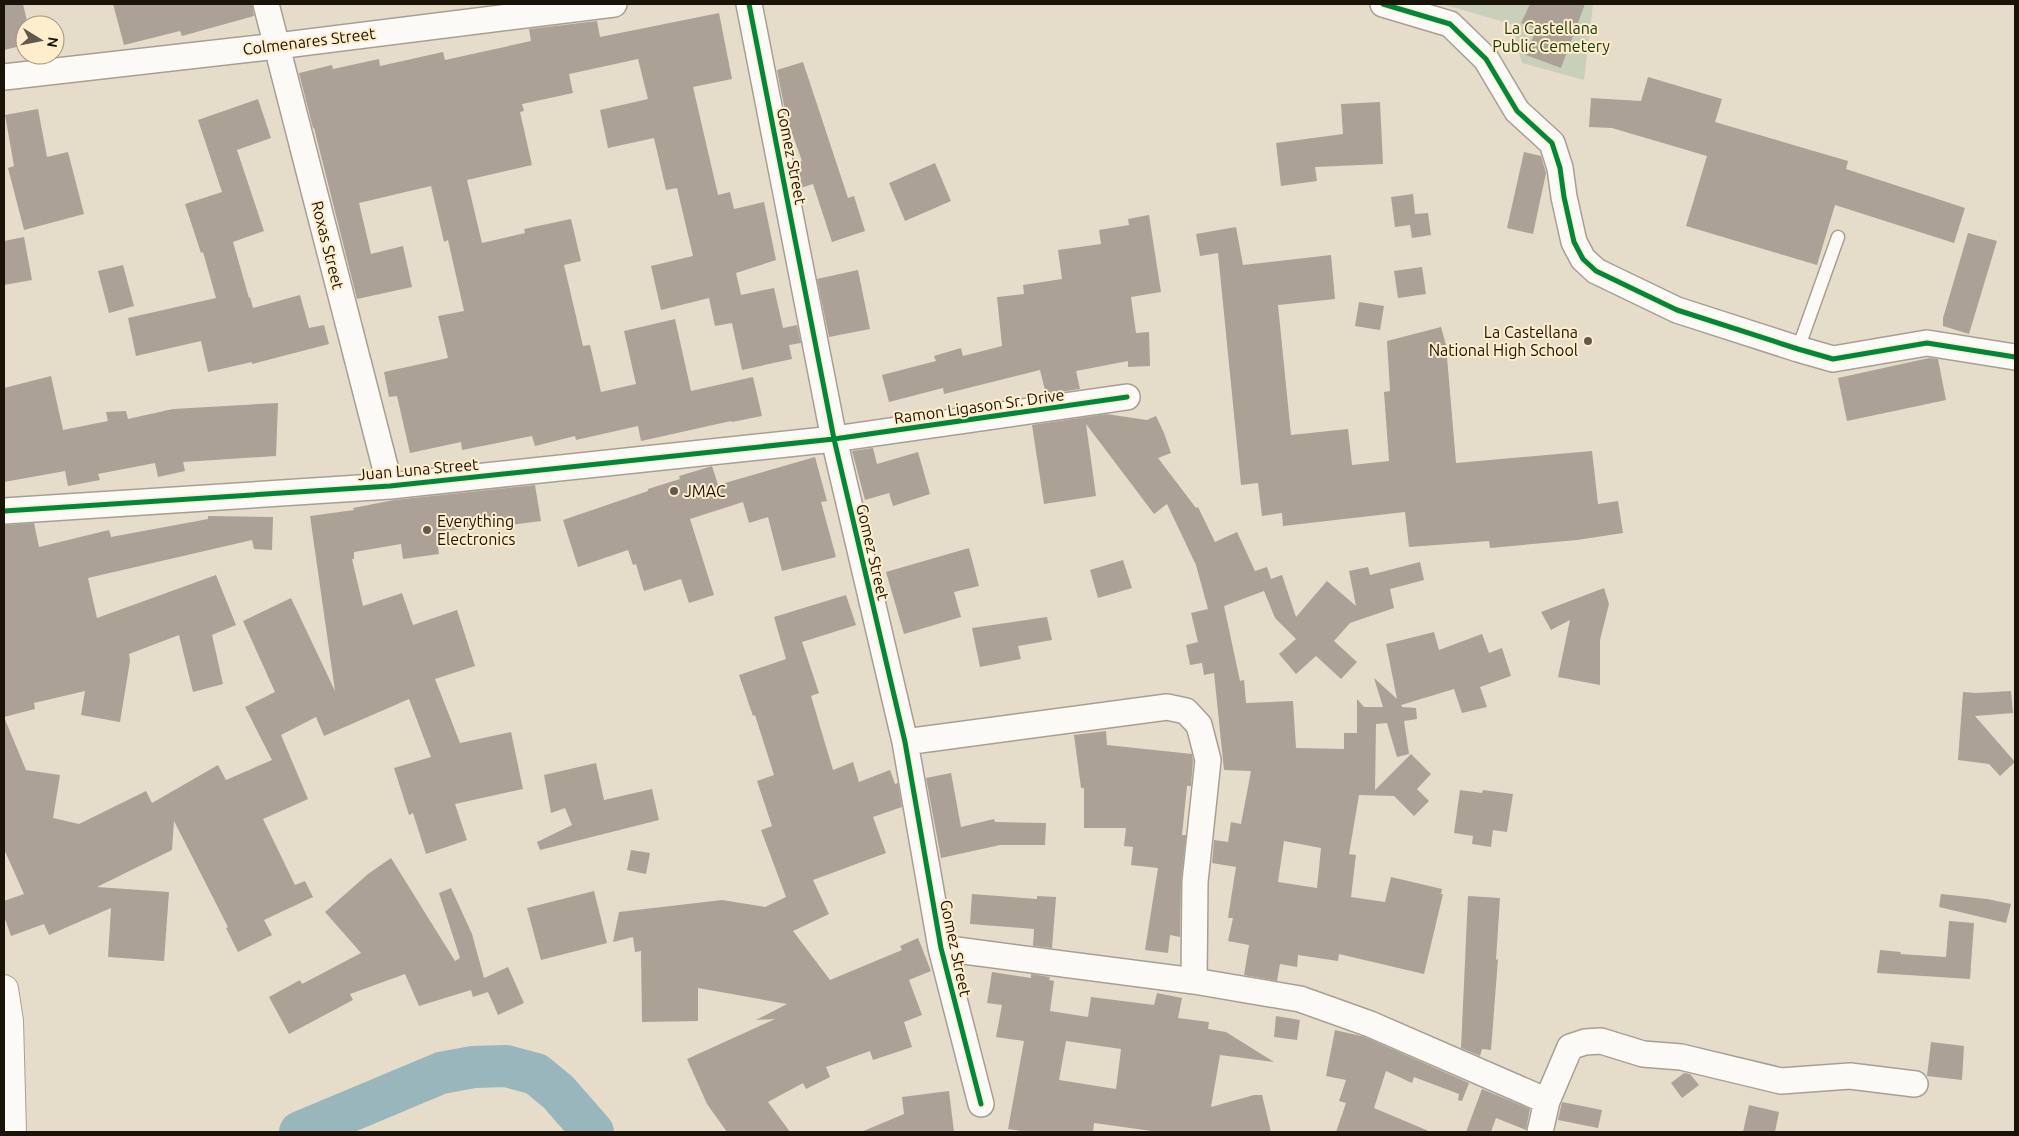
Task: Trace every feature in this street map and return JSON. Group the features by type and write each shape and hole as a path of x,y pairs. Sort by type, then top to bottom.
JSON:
{"street":[{"name":"Roxas Street","path":"266,4 390,486"},
{"name":"Colmenares Street","path":"4,77 277,46 614,4"},
{"name":"Gomez Street","path":"749,4 834,439 905,742 942,948 981,1104"},
{"path":"1383,4 1450,24 1486,59 1517,111 1552,143 1560,168 1574,242 1583,259 1596,271 1676,310 1833,359 1927,343 2015,357"},
{"name":"Ramon Ligason Sr. Drive","path":"834,439 1127,397"},
{"name":"Juan Luna Street","path":"4,511 390,486 834,439"},
{"path":"905,742 1167,708 1186,711 1199,725 1208,760 1195,882 1194,981"},
{"path":"942,948 1194,981 1300,999 1370,1024 1547,1101"},
{"path":"4,989 9,1021 12,1132"},
{"path":"1540,1132 1547,1101 1570,1048 1585,1042 1601,1041 1643,1054 1681,1058 1781,1082 1850,1076 1915,1084"}],"lane":[{"path":"1798,349 1838,237"}],"green space":[{"name":"La Castellana Public Cemetery","path":"1442,4 1593,4 1584,80 1522,63 1511,24"}],"building":[{"path":"4,4 23,4 26,15 15,15 15,47 4,50"},
{"path":"113,4 252,4 254,16 182,36 180,31 124,45"},
{"path":"1530,4 1585,4 1561,68 1526,55 1536,29 1521,23"},
{"path":"719,13 732,79 693,87 718,195 730,192 734,209 764,202 776,260 736,273 741,295 774,288 783,328 797,325 801,343 789,345 792,359 742,370 732,323 715,326 709,298 661,310 651,266 693,256 677,188 666,190 654,138 608,148 600,110 648,99 638,59 569,74 573,93 522,104 524,111 520,112 532,165 467,180 482,243 525,233 524,229 571,219 581,261 564,265 583,346 590,345 601,392 636,384 624,331 675,319 691,391 753,377 762,416 641,441 638,426 576,440 575,436 535,446 532,436 462,450 461,442 410,453 397,396 389,397 384,372 448,358 438,316 464,311 448,240 444,242 431,186 359,203 371,254 403,246 412,287 357,299 299,73 332,65 333,69 379,59 380,66 443,52 445,60 531,41 529,29 597,21 600,37"},
{"path":"803,62 848,198 854,196 865,231 832,242 813,184 800,188 795,163 802,161 786,116 777,70"},
{"path":"1648,77 1722,99 1715,122 1848,161 1846,169 1965,208 1954,243 1835,205 1817,265 1686,226 1707,156 1612,128 1589,127 1591,98 1641,101"},
{"path":"258,99 271,138 237,150 264,231 233,242 249,298 253,308 300,295 309,328 324,325 329,344 252,364 252,362 208,372 201,341 136,356 128,318 216,298 203,252 201,253 185,204 222,192 198,120"},
{"path":"1380,102 1383,164 1315,167 1317,181 1281,186 1276,143 1343,134 1341,104"},
{"path":"38,109 47,157 68,152 84,214 24,230 8,168 14,166 5,115"},
{"path":"1524,152 1541,156 1546,173 1533,234 1507,228"},
{"path":"935,163 951,201 905,221 889,183"},
{"path":"1413,194 1415,214 1428,213 1431,235 1412,238 1410,225 1395,227 1391,197"},
{"path":"1149,215 1161,292 1131,297 1136,333 1149,332 1150,366 1128,367 1128,361 1076,371 1080,389 1046,394 1040,370 944,394 943,388 889,402 882,375 936,361 934,356 961,348 963,356 1002,346 997,297 1024,294 1023,285 1062,279 1058,250 1101,244 1099,230 1129,225 1128,219"},
{"path":"1236,227 1243,265 1331,255 1335,299 1278,305 1291,435 1348,429 1352,465 1389,461 1384,392 1390,391 1387,341 1441,327 1446,345 1456,463 1592,451 1598,504 1618,501 1623,533 1577,540 1490,548 1489,541 1409,547 1405,512 1283,526 1282,513 1262,516 1258,483 1241,485 1218,253 1200,256 1196,234"},
{"path":"1968,233 1997,241 1969,334 1943,326 1943,318"},
{"path":"24,237 32,280 4,285 4,241"},
{"path":"123,265 134,306 109,313 98,271"},
{"path":"1422,267 1426,294 1398,298 1394,271"},
{"path":"858,270 870,329 829,337 817,279"},
{"path":"1359,302 1384,306 1380,330 1355,326"},
{"path":"1929,358 1938,359 1946,400 1847,421 1838,378"},
{"path":"51,376 63,430 108,421 106,412 126,411 128,419 173,409 278,403 276,456 183,462 185,471 158,477 155,463 98,474 100,480 68,486 65,471 4,482 4,388"},
{"path":"1106,414 1147,420 1156,416 1171,453 1158,458 1196,508 1198,507 1215,542 1237,532 1255,571 1267,567 1271,579 1282,575 1296,617 1327,581 1356,606 1349,571 1368,567 1370,575 1420,562 1424,580 1390,589 1394,608 1350,623 1334,641 1357,662 1341,679 1316,656 1296,674 1279,654 1296,639 1275,618 1264,591 1224,606 1240,681 1244,680 1246,703 1293,701 1296,748 1344,749 1344,733 1357,733 1357,699 1364,707 1383,707 1374,678 1397,699 1386,644 1434,632 1439,650 1482,634 1489,653 1502,648 1511,676 1480,687 1487,707 1462,713 1454,689 1401,705 1402,707 1416,708 1417,719 1404,721 1409,754 1397,757 1387,723 1376,724 1375,790 1411,754 1431,774 1417,789 1429,801 1414,816 1394,796 1359,795 1349,854 1356,855 1351,897 1385,902 1391,877 1442,889 1441,894 1443,894 1424,974 1339,954 1338,961 1298,955 1297,967 1280,964 1277,981 1244,975 1249,945 1228,941 1233,918 1228,918 1236,867 1212,863 1214,840 1228,842 1231,822 1241,824 1251,771 1224,770 1214,673 1204,675 1202,663 1190,665 1186,645 1198,642 1191,613 1208,609 1196,565 1167,504 1154,514 1086,424 1096,496 1044,504 1032,425","holes":["1284,841 1321,848 1317,888 1278,882"]},
{"path":"873,448 877,464 918,452 930,494 893,506 889,493 865,500 852,451"},
{"path":"815,457 827,501 821,502 836,557 782,571 768,517 749,523 743,502 690,519 714,595 689,603 681,579 644,591 636,564 633,565 628,550 578,567 563,520 680,479 679,476 712,466 718,485"},
{"path":"535,485 541,521 479,529 479,526 436,533 439,554 403,559 401,544 354,552 354,559 352,559 363,606 402,593 413,625 457,610 475,666 435,679 460,743 511,732 523,789 455,804 467,840 426,854 413,813 409,815 394,768 431,757 409,699 324,736 316,717 281,735 308,799 263,819 295,885 305,881 313,897 264,920 272,935 238,952 226,928 228,927 174,821 172,850 97,887 169,892 164,961 108,957 111,908 49,935 44,924 11,936 4,916 4,901 24,894 4,849 4,717 26,770 60,775 53,818 79,824 146,791 152,803 218,765 226,780 272,760 245,707 275,692 243,621 291,598 335,691 310,516 354,510 353,508 394,500"},
{"path":"208,516 273,517 272,550 254,549 252,540 88,578 97,618 216,575 236,625 212,635 223,684 193,692 179,635 129,654 130,661 120,722 81,715 85,691 34,703 35,709 4,717 4,525 34,523 39,547 109,530 111,537 208,519"},
{"path":"969,548 979,586 954,592 961,617 904,634 886,572"},
{"path":"1123,560 1132,588 1098,598 1090,570"},
{"path":"1604,588 1609,604 1600,640 1600,685 1558,677 1570,620 1551,630 1541,612"},
{"path":"846,595 856,625 802,642 819,693 811,696 833,770 853,762 859,782 890,770 895,784 898,783 902,807 873,817 886,853 813,880 829,914 793,931 830,980 902,950 900,946 918,938 931,971 909,980 922,1015 904,1022 912,1047 873,1060 870,1051 826,1067 830,1077 806,1089 803,1083 768,1102 790,1132 727,1132 707,1104 687,1059 775,1019 756,1020 787,1004 698,988 698,1021 642,1022 641,951 635,952 633,937 613,942 619,912 722,900 765,907 786,897 761,830 772,826 757,781 774,775 755,715 753,716 739,675 786,659 774,617"},
{"path":"1047,617 1052,640 1018,646 1021,659 980,667 972,628"},
{"path":"2011,691 2013,713 1975,716 2015,762 2000,776 1989,764 1958,760 1963,692"},
{"path":"1106,731 1107,745 1192,754 1191,786 1187,786 1182,835 1186,835 1181,882 1180,937 1170,935 1168,953 1145,950 1158,868 1131,865 1133,847 1124,846 1126,828 1084,828 1084,788 1081,788 1074,735"},
{"path":"596,763 604,800 652,789 659,820 540,850 537,842 572,825 565,808 551,813 544,775"},
{"path":"951,773 961,827 994,819 995,822 1046,823 1045,845 1000,845 941,858 926,778"},
{"path":"1460,790 1482,793 1483,790 1513,794 1507,832 1493,830 1491,847 1472,844 1473,836 1454,833"},
{"path":"631,850 650,853 646,874 627,870"},
{"path":"391,858 455,961 460,958 439,893 451,888 472,934 484,978 508,967 524,1003 498,1015 488,992 473,997 471,990 419,1006 405,974 350,994 353,1000 289,1034 269,997 300,980 302,984 361,953 325,912 368,874"},
{"path":"594,891 607,943 541,960 527,908"},
{"path":"972,894 1037,899 1037,896 1056,897 1052,948 1033,946 1034,929 970,924"},
{"path":"1941,894 1987,899 2011,904 2006,923 1939,907"},
{"path":"1468,896 1500,898 1496,960 1498,959 1491,1050 1482,1049 1480,1056 1461,1048"},
{"path":"1949,921 1974,923 1970,979 1877,973 1880,950 1901,952 1900,954 1946,957"},
{"path":"992,972 1031,978 1031,974 1050,977 1049,980 1054,981 1050,1011 1088,1017 1091,997 1154,1005 1157,993 1182,998 1178,1018 1209,1022 1208,1029 1226,1032 1274,1062 1220,1055 1211,1107 1254,1095 1262,1095 1271,1132 1159,1132 1094,1123 1093,1132 1027,1132 1008,1129 1024,1041 996,1037 1002,1005 987,1003","holes":["1066,1041 1121,1049 1116,1089 1059,1080"]},
{"path":"1276,1016 1300,1020 1297,1040 1274,1037"},
{"path":"1335,1030 1365,1037 1469,1083 1462,1101 1458,1100 1459,1094 1414,1077 1412,1083 1386,1071 1374,1108 1431,1132 1336,1132 1346,1103 1339,1101 1346,1080 1326,1076"},
{"path":"1931,1042 1964,1046 1962,1080 1927,1076"},
{"path":"1684,1073 1690,1074 1699,1085 1682,1098 1671,1083"},
{"path":"1482,1089 1530,1109 1526,1130 1496,1118 1491,1132 1466,1132"},
{"path":"949,1091 954,1132 861,1132 904,1114 902,1097"},
{"path":"1562,1102 1602,1110 1598,1128 1558,1120"},
{"path":"1749,1105 1779,1112 1775,1132 1743,1132"}],"waterway":[{"path":"300,1132 441,1073 473,1067 506,1066 536,1074 558,1092 593,1132"}],"cycle path":[{"path":"749,4 834,439 905,742 941,948 981,1104"},
{"path":"1383,4 1450,24 1486,59 1517,111 1552,143 1560,168 1574,242 1583,259 1596,271 1677,310 1833,359 1927,343 2015,357"},
{"path":"4,511 390,486 834,439 1127,397"}],"place":[{"name":"La Castellana National High School","path":"1588,341"},
{"name":"JMAC","path":"674,491"},
{"name":"Everything Electronics","path":"427,530"}]}
